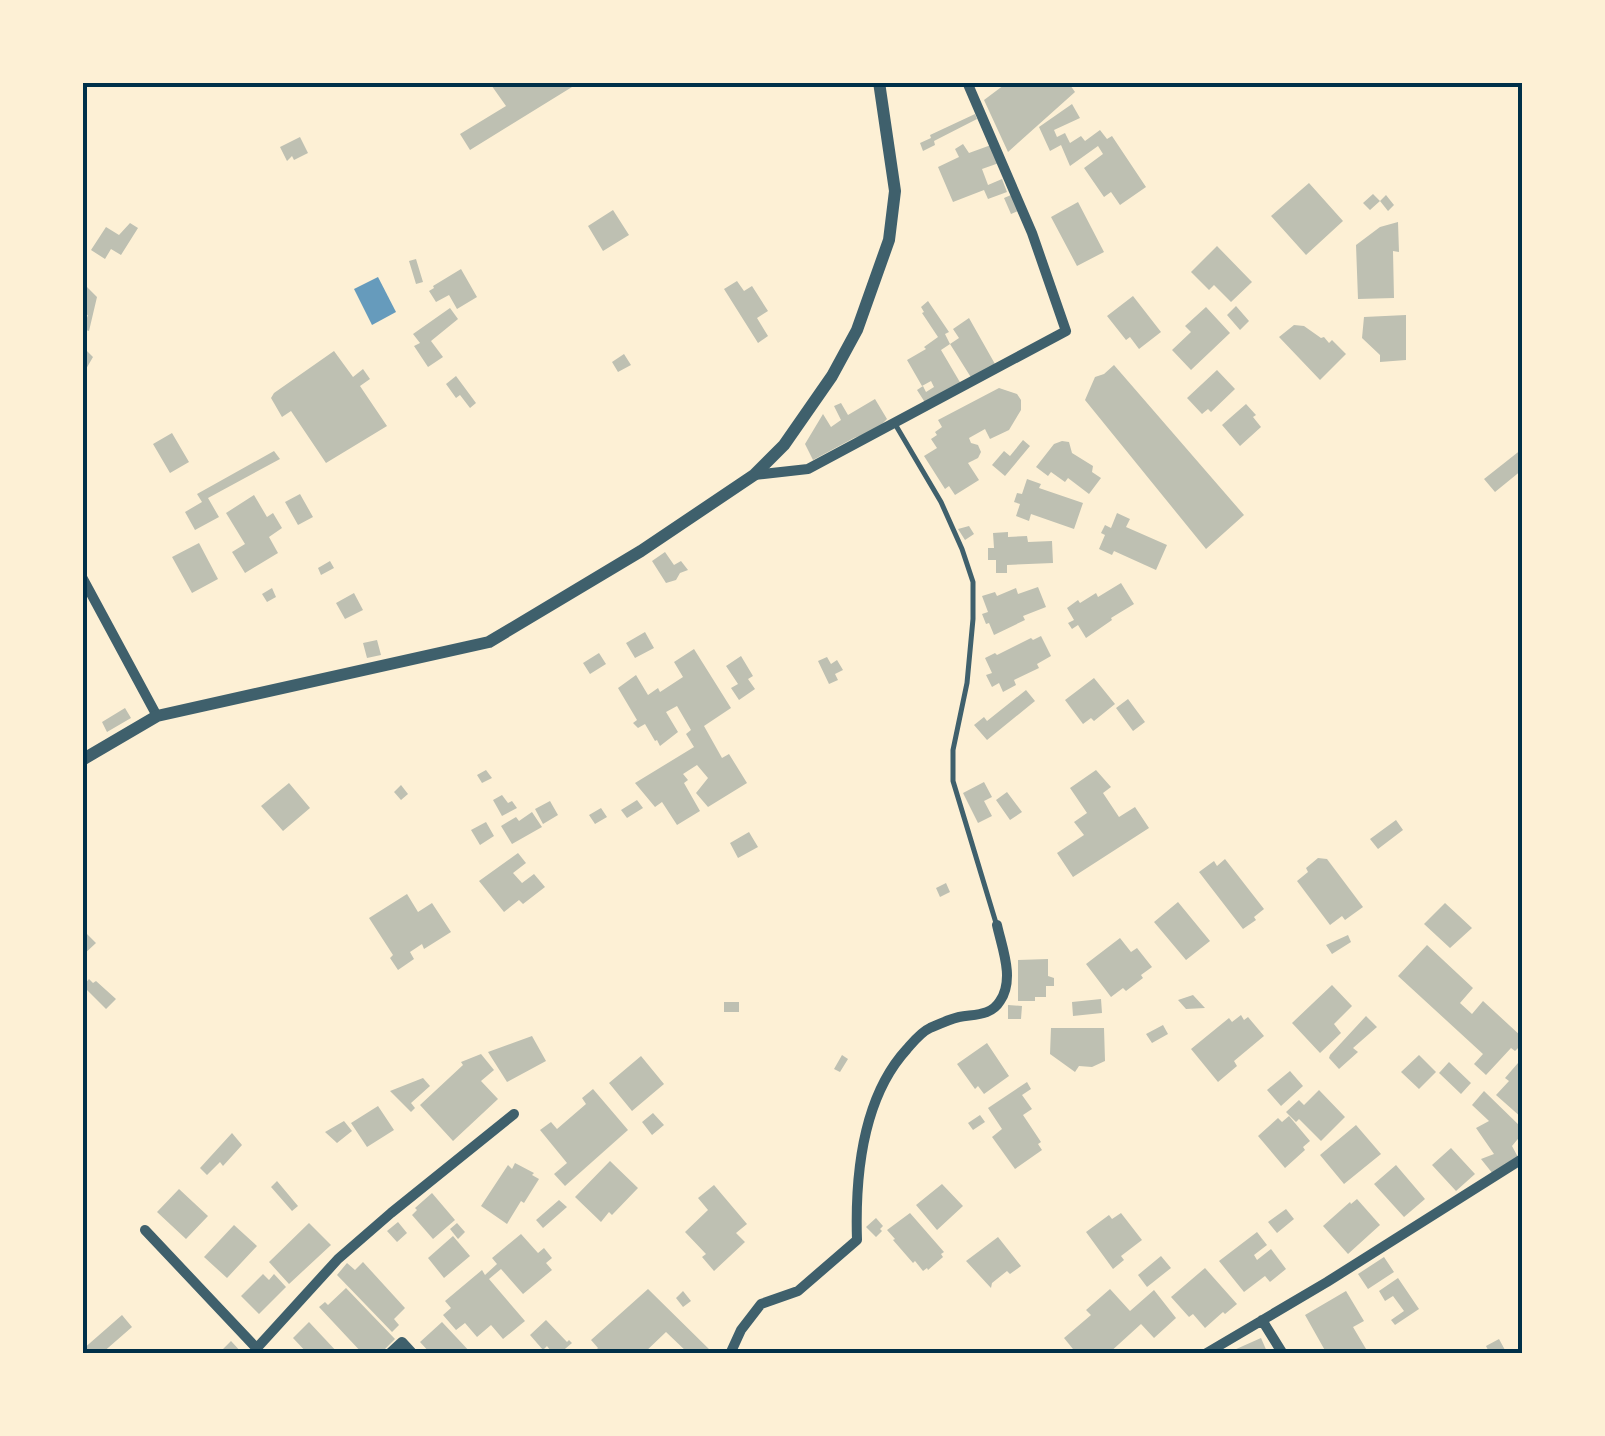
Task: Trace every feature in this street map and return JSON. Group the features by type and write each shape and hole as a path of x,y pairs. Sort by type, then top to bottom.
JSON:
{"street":[{"path":"82,760 157,716 489,642 641,551 754,475 784,445 832,376 856,330 889,240 895,191 880,82"},
{"path":"754,475 808,469 1066,331 1032,233 967,82"},
{"path":"82,577 157,716"},
{"path":"730,1354 741,1330 762,1304 798,1291 858,1240 858,1174 872,1108 902,1054 925,1030 956,1017 981,1016 1000,1003 1007,984 997,925"},
{"path":"145,1230 260,1351 338,1260 514,1114"},
{"path":"1205,1354 1328,1282 1522,1159"},
{"path":"1262,1320 1283,1354"},
{"path":"389,1354 402,1342 413,1354"}],"lane":[{"path":"895,424 940,502 973,582 973,619 953,750 952,782 997,925"}],"water":[{"path":"378,277 396,312 372,325 354,289"}],"building":[{"path":"489,82 569,82 572,87 470,150 460,134 506,106"},
{"path":"1008,82 1068,82 1075,92 1008,152 984,100"},
{"path":"1072,104 1080,118 1054,130 1057,137 1065,133 1070,143 1081,136 1085,141 1100,130 1107,139 1112,136 1146,187 1120,205 1111,192 1104,197 1084,168 1103,154 1098,146 1070,166 1061,145 1050,151 1039,127"},
{"path":"975,114 977,119 923,151 920,143 930,135"},
{"path":"300,137 308,153 287,161 280,147"},
{"path":"963,144 969,153 991,145 999,163 982,169 988,185 1002,179 1007,192 988,199 984,190 953,202 938,167 959,157 955,149"},
{"path":"1309,183 1343,221 1306,255 1271,216"},
{"path":"1373,194 1380,201 1370,210 1363,203"},
{"path":"1011,195 1018,211 1011,214 1004,198"},
{"path":"1386,195 1394,205 1388,211 1380,201"},
{"path":"1078,202 1104,252 1077,266 1051,217"},
{"path":"613,210 629,235 603,251 588,226"},
{"path":"1398,222 1399,252 1393,251 1394,298 1358,299 1356,245 1380,227"},
{"path":"130,223 138,228 121,255 111,249 105,259 91,250 106,227 119,235"},
{"path":"1217,246 1252,282 1231,302 1214,285 1209,290 1191,272"},
{"path":"416,259 423,282 416,284 409,261"},
{"path":"461,269 477,297 457,309 449,295 436,302 429,291"},
{"path":"737,281 744,291 752,286 768,311 757,318 768,336 758,343 724,289"},
{"path":"82,286 97,297 89,331 83,329 88,315 82,314"},
{"path":"1133,296 1161,332 1139,349 1130,337 1126,340 1107,316"},
{"path":"928,301 949,332 945,334 950,344 941,350 961,384 926,404 917,390 923,386 926,392 934,387 931,381 922,386 907,360 938,337 922,313 921,307"},
{"path":"1236,306 1249,321 1240,330 1227,315"},
{"path":"1206,307 1230,333 1191,370 1172,350 1191,332 1185,326"},
{"path":"450,308 458,319 431,341 443,357 428,367 414,346 420,343 413,334"},
{"path":"1406,315 1406,360 1380,362 1380,355 1362,338 1364,317"},
{"path":"969,318 995,364 972,379 950,344 959,338 953,329"},
{"path":"1294,325 1304,326 1329,343 1332,340 1346,354 1320,380 1279,337"},
{"path":"82,346 93,357 82,376"},
{"path":"334,351 353,377 363,369 370,379 360,386 387,426 326,463 291,411 282,417 271,398"},
{"path":"624,354 631,365 618,372 612,362"},
{"path":"1114,365 1244,515 1206,549 1085,400 1095,377"},
{"path":"1217,370 1235,389 1211,412 1208,409 1202,414 1187,398"},
{"path":"456,376 476,403 470,408 446,384"},
{"path":"999,388 1017,394 1021,410 1009,430 990,439 985,429 969,438 981,452 968,463 979,480 955,495 949,486 945,489 924,456 937,448 931,439 942,427 938,420"},
{"path":"875,399 887,419 876,430 813,460 805,444 823,414 831,427 841,420 834,406 841,403 848,415"},
{"path":"1246,404 1261,427 1240,446 1222,425"},
{"path":"172,433 189,462 170,473 153,444"},
{"path":"1023,440 1030,446 1005,476 992,465 1004,451 1010,456"},
{"path":"1069,442 1072,453 1093,466 1092,472 1101,478 1089,494 1068,478 1065,482 1036,467 1054,444"},
{"path":"1522,449 1522,470 1495,492 1484,479"},
{"path":"274,451 280,459 208,498 219,517 195,530 185,512 202,502 197,494"},
{"path":"1027,479 1041,484 1039,488 1083,503 1074,529 1031,514 1029,521 1016,516 1020,504 1014,502 1017,493 1022,494"},
{"path":"300,494 313,517 298,525 285,502"},
{"path":"254,495 267,517 273,513 282,528 269,537 278,553 245,573 232,552 245,544 226,513"},
{"path":"1117,513 1130,519 1126,527 1167,545 1156,570 1114,551 1112,555 1099,549 1105,525 1111,528"},
{"path":"969,526 974,534 965,540 958,529"},
{"path":"1008,532 1008,537 1027,536 1028,542 1052,541 1053,563 1007,565 1007,573 996,573 996,560 988,560 988,548 994,548 993,533"},
{"path":"199,543 218,579 192,593 172,557"},
{"path":"665,552 674,565 681,561 688,570 666,583 652,561"},
{"path":"330,561 334,568 321,575 318,568"},
{"path":"1121,583 1134,604 1086,638 1078,625 1072,629 1068,623 1074,620 1067,608 1096,593 1098,597"},
{"path":"1038,587 1046,607 994,635 982,614 988,612 982,596 995,592 997,596 1016,588 1018,594"},
{"path":"272,588 276,597 267,602 262,594"},
{"path":"354,593 363,610 345,619 336,603"},
{"path":"645,632 654,648 635,658 626,643"},
{"path":"1041,636 1051,656 1003,692 999,683 992,687 986,675 992,673 985,658"},
{"path":"377,640 381,655 367,658 363,643"},
{"path":"694,649 731,708 704,726 722,758 729,754 747,783 708,807 696,793 708,778 697,765 683,774 700,811 677,825 662,802 655,807 635,783 694,747 686,734 691,730 677,706 666,712 678,732 660,746 645,724 638,728 633,723 637,720 618,688 636,675 648,695 658,688 660,692 683,677 674,662"},
{"path":"599,653 606,664 590,674 583,663"},
{"path":"741,656 753,676 748,679 755,689 739,700 731,688 738,684 726,666"},
{"path":"827,657 831,664 837,660 843,670 835,674 838,680 829,684 818,661"},
{"path":"1094,678 1115,704 1094,721 1091,718 1083,724 1065,700"},
{"path":"1026,690 1035,701 987,740 974,725 984,717 987,721"},
{"path":"1128,699 1145,722 1133,731 1116,708"},
{"path":"125,708 131,718 107,732 102,722"},
{"path":"486,770 492,778 482,783 477,775"},
{"path":"1096,770 1111,787 1103,793 1119,817 1135,807 1149,828 1073,877 1057,853 1084,835 1074,822 1087,813 1070,788"},
{"path":"984,782 992,797 984,801 992,816 978,823 963,793"},
{"path":"289,783 310,808 283,831 261,806"},
{"path":"401,785 408,794 401,800 394,792"},
{"path":"1007,792 1022,812 1010,820 996,800"},
{"path":"502,795 517,808 502,816 493,800"},
{"path":"637,800 643,808 627,818 621,810"},
{"path":"550,801 558,815 543,824 535,809"},
{"path":"601,808 607,817 595,824 589,815"},
{"path":"532,812 542,827 512,844 501,826"},
{"path":"1396,820 1403,830 1378,849 1370,839"},
{"path":"486,822 494,836 480,845 471,830"},
{"path":"749,832 758,847 738,858 730,843"},
{"path":"518,853 526,863 513,873 522,883 534,874 545,887 523,904 519,900 504,912 479,881"},
{"path":"1318,858 1327,859 1363,907 1330,925 1297,881"},
{"path":"1225,859 1264,909 1243,929 1199,872 1214,861 1217,866"},
{"path":"946,883 950,892 940,897 936,888"},
{"path":"407,894 418,912 432,903 451,932 424,949 422,944 410,952 414,959 398,970 369,918"},
{"path":"1178,902 1210,941 1186,960 1154,922"},
{"path":"1445,903 1472,928 1450,948 1424,924"},
{"path":"82,929 96,943 82,956"},
{"path":"1348,935 1351,942 1332,954 1326,945"},
{"path":"1120,938 1131,952 1137,948 1152,967 1126,991 1123,988 1111,997 1086,964"},
{"path":"1427,945 1473,988 1460,1003 1472,1014 1483,1001 1522,1037 1522,1044 1515,1051 1511,1048 1486,1075 1474,1064 1483,1054 1398,976"},
{"path":"1048,959 1048,976 1054,978 1054,986 1046,986 1046,997 1018,1001 1018,960"},
{"path":"89,979 116,999 106,1009 83,986"},
{"path":"1332,985 1352,1006 1334,1024 1341,1033 1320,1053 1292,1023"},
{"path":"1193,995 1205,1008 1186,1009 1178,1000"},
{"path":"1101,999 1102,1013 1073,1016 1072,1002"},
{"path":"724,1002 739,1002 739,1012 724,1012"},
{"path":"1008,1005 1022,1006 1021,1019 1008,1019"},
{"path":"1241,1015 1244,1020 1248,1017 1264,1036 1234,1061 1237,1066 1218,1082 1191,1049 1229,1018 1232,1022"},
{"path":"1366,1016 1377,1027 1353,1048 1358,1052 1339,1069 1330,1055"},
{"path":"1163,1025 1168,1034 1152,1043 1146,1034"},
{"path":"1051,1028 1104,1028 1105,1061 1092,1067 1079,1066 1075,1072 1050,1054"},
{"path":"532,1036 546,1061 507,1082 488,1052"},
{"path":"987,1043 1009,1076 984,1094 978,1086 975,1089 957,1064"},
{"path":"481,1054 494,1070 481,1081 498,1099 453,1141 420,1105 463,1065 461,1062"},
{"path":"842,1055 848,1059 840,1072 834,1069"},
{"path":"1419,1055 1436,1072 1419,1089 1401,1072"},
{"path":"641,1056 664,1084 632,1111 609,1083"},
{"path":"1449,1062 1471,1083 1461,1094 1439,1073"},
{"path":"1518,1063 1522,1068 1522,1118 1496,1095"},
{"path":"1290,1071 1303,1086 1281,1106 1267,1090"},
{"path":"423,1078 430,1086 411,1103 415,1108 411,1112 390,1091"},
{"path":"1027,1082 1031,1089 1022,1095 1032,1109 1023,1115 1042,1150 1015,1169 992,1137 1002,1129 988,1108"},
{"path":"593,1089 628,1130 565,1186 554,1174 567,1163 540,1130 551,1122 557,1129 586,1104 582,1098"},
{"path":"1319,1090 1345,1117 1321,1141 1286,1112 1299,1100 1304,1105"},
{"path":"1484,1091 1522,1128 1512,1146 1519,1159 1493,1174 1481,1159 1494,1154 1476,1128 1489,1121 1472,1105"},
{"path":"378,1106 394,1130 367,1147 351,1123"},
{"path":"653,1113 664,1125 652,1135 642,1122"},
{"path":"980,1115 985,1122 973,1130 968,1123"},
{"path":"1289,1116 1310,1141 1285,1168 1258,1136 1278,1118 1282,1122"},
{"path":"344,1121 352,1131 337,1143 325,1132"},
{"path":"1356,1125 1381,1154 1344,1184 1320,1155"},
{"path":"232,1133 242,1145 223,1166 220,1162 207,1175 200,1168"},
{"path":"1451,1148 1475,1174 1456,1191 1432,1165"},
{"path":"610,1161 638,1188 601,1222 575,1197"},
{"path":"515,1163 539,1179 507,1224 481,1206 508,1165 512,1169"},
{"path":"1396,1165 1425,1199 1404,1217 1374,1184"},
{"path":"277,1181 298,1206 292,1211 271,1187"},
{"path":"942,1184 963,1206 937,1230 916,1205"},
{"path":"714,1185 747,1224 736,1233 745,1242 714,1271 702,1257 706,1254 685,1232 708,1210 698,1198"},
{"path":"179,1189 208,1216 186,1239 157,1212"},
{"path":"432,1193 455,1220 433,1239 412,1215"},
{"path":"1357,1199 1380,1225 1348,1254 1323,1226"},
{"path":"559,1200 567,1207 543,1228 536,1220"},
{"path":"1286,1209 1294,1219 1277,1233 1268,1222"},
{"path":"910,1213 944,1252 928,1270 923,1271 913,1263 887,1230"},
{"path":"1121,1213 1142,1240 1121,1256 1124,1260 1113,1269 1086,1232 1109,1215 1112,1219"},
{"path":"876,1218 883,1226 876,1237 866,1227"},
{"path":"398,1222 407,1233 397,1242 387,1231"},
{"path":"309,1223 331,1245 289,1284 269,1262"},
{"path":"457,1223 465,1232 458,1239 450,1229"},
{"path":"234,1225 257,1246 227,1278 204,1257"},
{"path":"1257,1232 1267,1245 1254,1255 1257,1260 1271,1249 1286,1269 1270,1282 1265,1276 1244,1292 1219,1261"},
{"path":"521,1234 538,1253 544,1248 552,1258 546,1263 552,1270 523,1294 501,1269 489,1279 525,1321 503,1339 491,1325 477,1337 465,1323 456,1330 443,1315 451,1308 445,1301 482,1270 485,1275 497,1264 492,1258"},
{"path":"453,1236 470,1256 444,1278 428,1258"},
{"path":"998,1237 1021,1266 1010,1274 1007,1271 991,1288 966,1261"},
{"path":"1161,1256 1171,1268 1147,1287 1138,1275"},
{"path":"1384,1257 1394,1272 1368,1289 1358,1274"},
{"path":"363,1262 405,1308 394,1319 399,1325 392,1332 337,1275 347,1263 355,1270"},
{"path":"1205,1268 1237,1304 1205,1328 1171,1297"},
{"path":"263,1274 269,1280 274,1274 286,1287 259,1314 241,1296"},
{"path":"1398,1278 1419,1309 1395,1325 1391,1320 1404,1311 1393,1296 1385,1301 1379,1291"},
{"path":"346,1288 395,1339 380,1354 363,1354 319,1307 325,1302 328,1305"},
{"path":"648,1289 714,1354 689,1354 666,1332 643,1354 592,1354 598,1348 591,1340"},
{"path":"1110,1289 1130,1311 1154,1290 1176,1318 1154,1338 1141,1324 1108,1354 1077,1354 1064,1338 1091,1315 1086,1310"},
{"path":"683,1291 691,1301 683,1307 676,1298"},
{"path":"1346,1291 1364,1321 1353,1327 1369,1354 1327,1354 1305,1315"},
{"path":"122,1315 132,1327 101,1354 82,1354 82,1350"},
{"path":"546,1320 572,1343 559,1354 553,1354 547,1346 543,1350 530,1335"},
{"path":"309,1322 339,1354 308,1354 293,1338"},
{"path":"442,1322 472,1354 431,1354 420,1342"},
{"path":"1261,1338 1268,1354 1225,1354"},
{"path":"1499,1339 1505,1350 1490,1354 1486,1346"},
{"path":"231,1341 243,1354 218,1354"}]}
